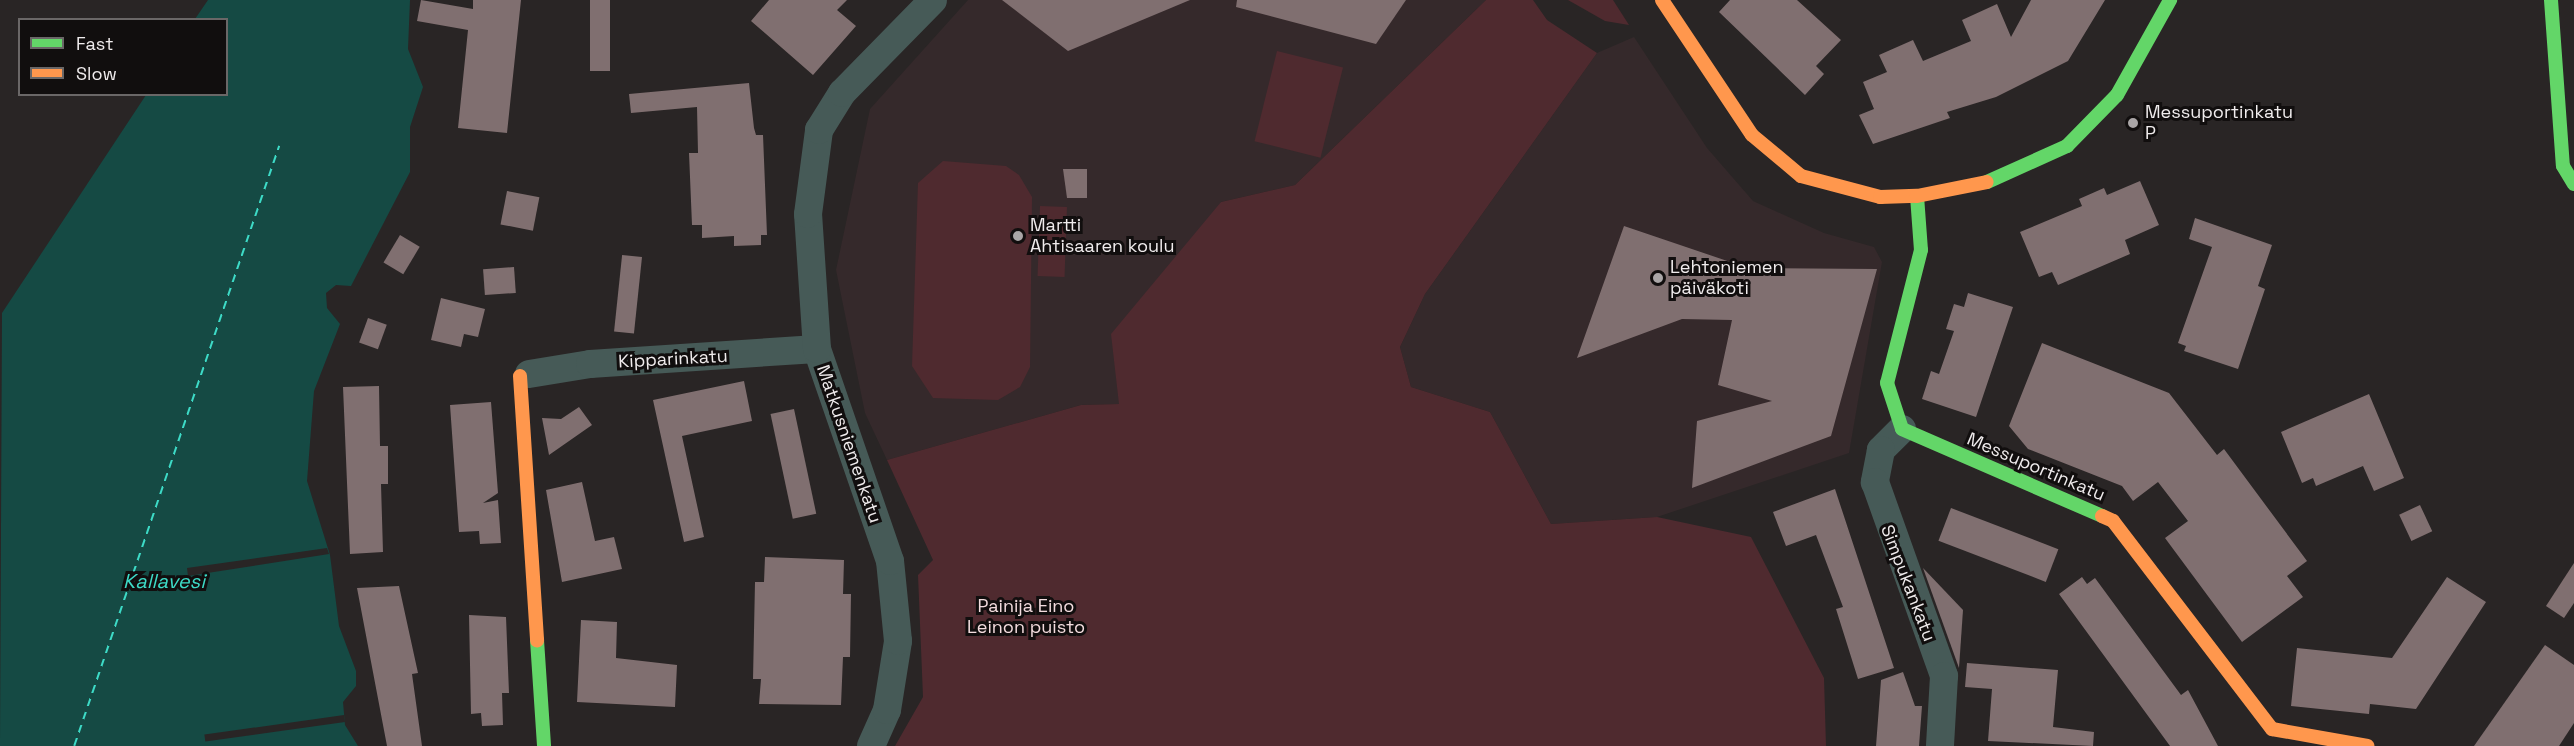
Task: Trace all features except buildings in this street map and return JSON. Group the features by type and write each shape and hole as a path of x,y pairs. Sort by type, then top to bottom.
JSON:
{"street":[{"name":"Matkusniemenkatu","path":"871,746 887,710 898,641 890,561 817,349 807,214 819,130 843,93 933,0"},
{"path":"1662,0 1731,108 1752,135 1801,176 1880,197 1917,196 1990,181 2030,167 2067,146 2117,95 2170,0"},
{"path":"2551,0 2563,166 2574,184"},
{"path":"1902,429 1887,383 1921,250 1917,196"},
{"name":"Kipparinkatu","path":"525,375 590,364 817,349"},
{"path":"525,375 544,746"},
{"name":"Messuportinkatu","path":"1902,429 2114,520 2271,738 2367,746"},
{"name":"Simpukankatu","path":"1902,429 1881,450 1875,482 1944,676 1940,746"}],"shaded area":[{"name":"Martti Ahtisaaren koulu","path":"968,0 1486,0 1295,185 1221,202 1119,404 1081,405 887,460 865,413 836,270 870,109"},
{"name":"Lehtoniemen päiväkoti","path":"1634,37 1707,148 1753,201 1824,233 1874,247 1882,262 1849,453 1657,517 1551,524 1490,412 1411,387 1400,347 1425,294 1597,53"}],"green space":[{"name":"Painija Eino Leinon puisto","path":"1486,0 1533,0 1547,20 1597,53 1425,294 1400,347 1411,387 1490,412 1551,524 1657,517 1751,537 1824,678 1826,746 895,746 923,697 918,575 933,560 887,460 1081,405 1119,404 1111,334 1221,202 1295,185"},
{"path":"1568,0 1613,0 1629,25 1605,21"},
{"path":"1277,51 1343,67 1320,158 1255,141"},
{"path":"943,161 1006,166 1019,175 1032,197 1030,367 1020,387 998,400 933,398 912,366 918,183"},
{"path":"1040,206 1067,207 1065,277 1038,276"}],"water":[{"name":"Kallavesi","path":"208,0 410,0 408,49 423,87 410,127 410,172 351,286 336,285 326,293 327,308 340,324 314,391 307,481 330,555 339,626 356,671 356,686 343,702 345,725 358,746 0,746 2,313 145,96 228,96 228,18 196,18"}],"pier":[{"path":"327,548 329,554 188,576 187,568"},
{"path":"344,715 345,722 205,742 204,735"}],"ferry route":[{"path":"74,746 279,146"}],"traffic: fast":[{"path":"1987,182 2067,146 2117,95 2170,0"},
{"path":"2551,0 2563,166 2574,184"},
{"path":"1917,196 1921,250 1887,383 1902,429 2102,516"},
{"path":"537,640 544,746"}],"traffic: slow":[{"path":"1662,0 1752,135 1801,176 1880,197 1917,196 1987,182"},
{"path":"520,376 537,640"},
{"path":"2102,516 2113,521 2272,729 2367,746"}],"place":[{"name":"Messuportinkatu P","path":"2133,123"},
{"name":"Martti Ahtisaaren koulu","path":"1018,236"},
{"name":"Lehtoniemen päiväkoti","path":"1658,278"}]}
